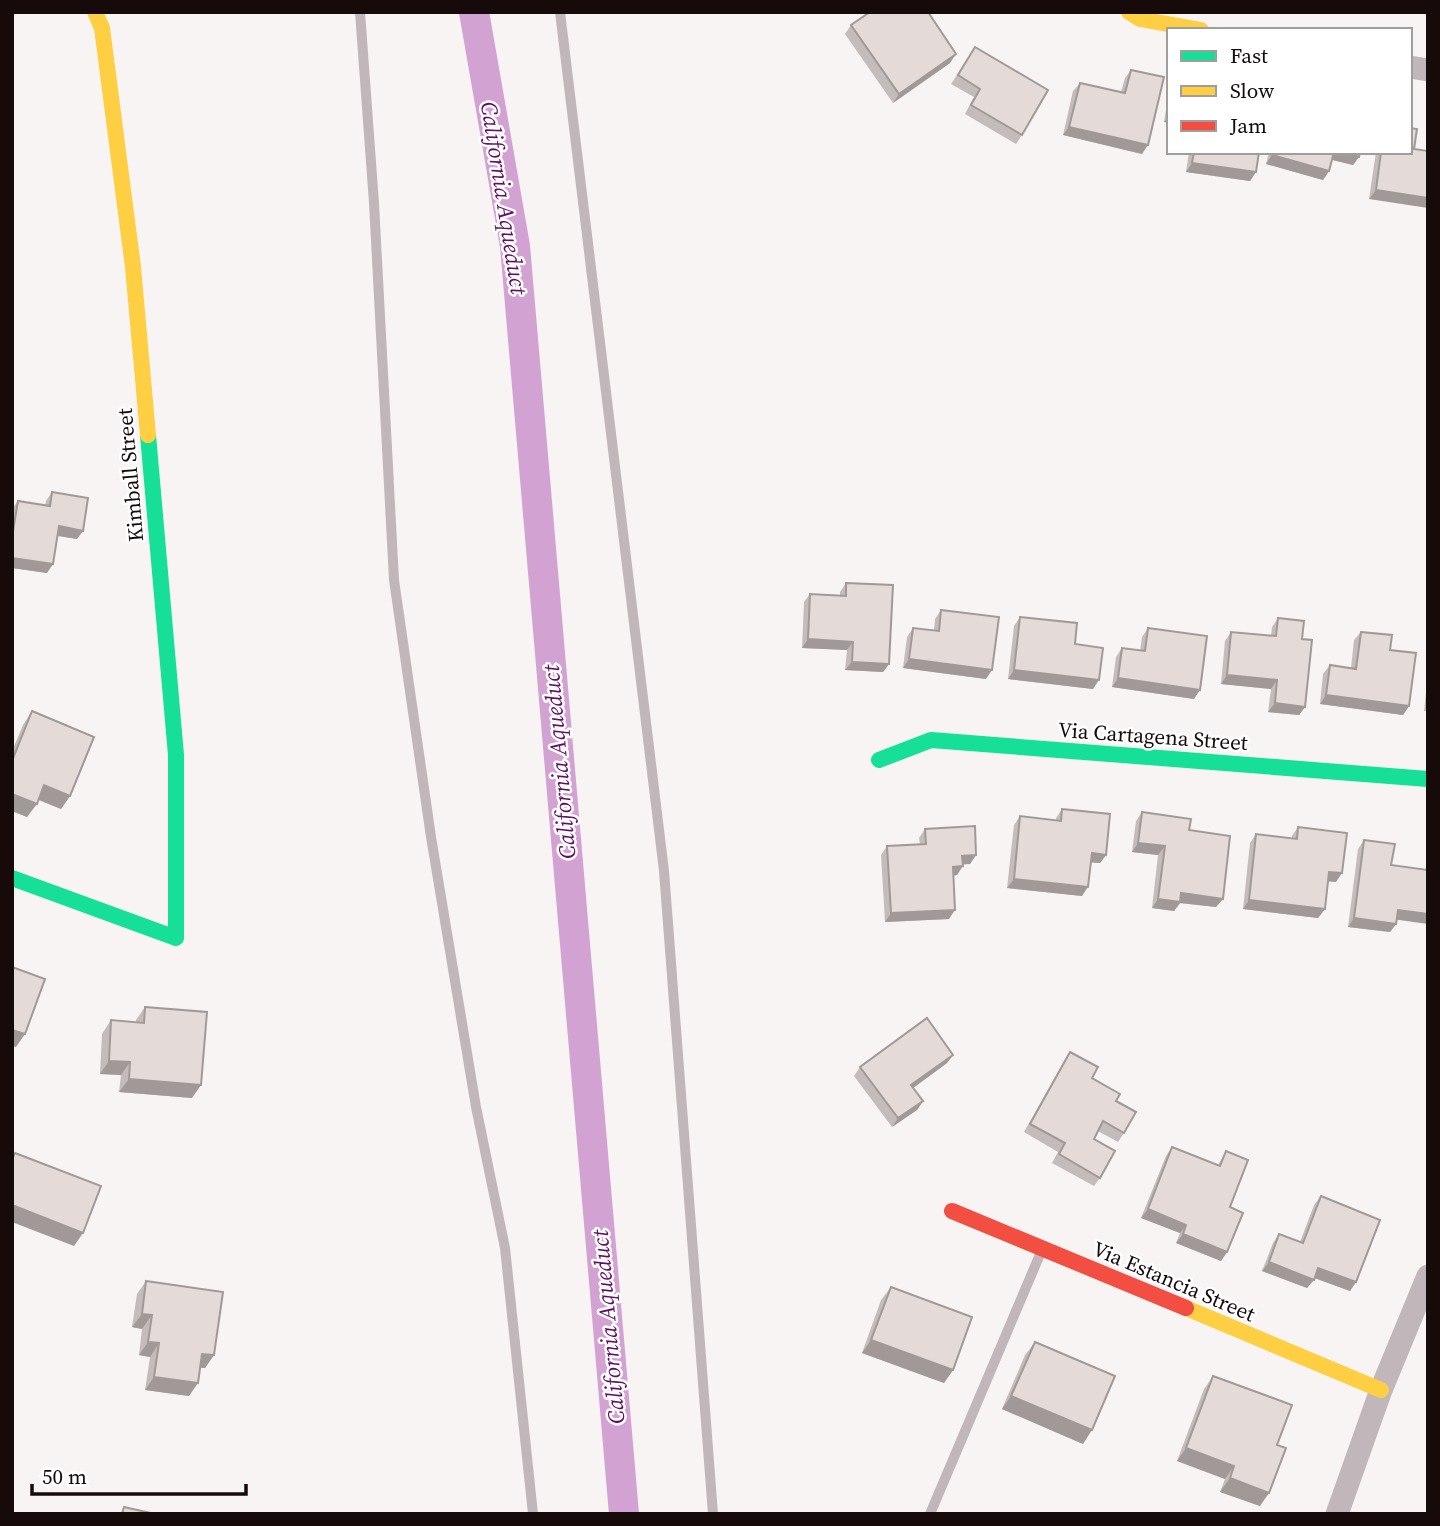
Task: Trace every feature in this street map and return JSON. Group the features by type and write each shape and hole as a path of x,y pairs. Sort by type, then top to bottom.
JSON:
{"street":[{"name":"Kimball Street","path":"12,878 176,938 175,742 133,267 102,28 95,12"},
{"path":"1129,12 1140,19 1190,28"},
{"name":"Via Cartagena Street","path":"879,760 931,740 1428,779"},
{"name":"Via Estancia Street","path":"951,1211 1381,1390"},
{"path":"1337,1514 1381,1390 1428,1276"}],"lane":[{"path":"360,12 374,203 394,580 431,837 471,1080 505,1248 533,1514"},
{"path":"559,12 664,871 713,1514"},
{"path":"930,1514 1043,1249"}],"building":[{"path":"870,12 928,12 956,54 899,94 851,25"},
{"path":"975,47 1048,90 1022,135 971,105 980,89 958,75"},
{"path":"1131,70 1164,77 1148,145 1069,127 1080,83 1125,93"},
{"path":"1412,128 1417,129 1414,149 1428,151 1428,198 1376,190 1381,154 1412,154"},
{"path":"1194,154 1259,154 1256,172 1192,163"},
{"path":"1272,154 1333,154 1329,171"},
{"path":"52,492 88,498 83,531 59,526 53,564 12,558 12,537 18,501 50,506"},
{"path":"846,583 893,585 889,664 852,662 853,642 808,639 810,594 846,596"},
{"path":"941,610 999,617 992,670 909,659 913,628 939,631"},
{"path":"1020,617 1077,623 1075,644 1103,648 1099,680 1014,670"},
{"path":"1278,618 1304,621 1302,639 1312,640 1305,707 1275,703 1277,680 1227,675 1231,632 1276,636"},
{"path":"1148,628 1207,636 1200,690 1118,678 1122,648 1145,651"},
{"path":"1361,632 1392,635 1390,650 1416,653 1409,706 1326,695 1330,665 1356,669"},
{"path":"32,711 94,737 70,796 44,785 37,804 12,794 12,761"},
{"path":"1062,809 1110,814 1106,855 1092,853 1088,887 1014,879 1020,816 1061,821"},
{"path":"1142,812 1191,819 1189,830 1230,836 1223,899 1181,893 1180,902 1158,899 1165,846 1138,843"},
{"path":"975,826 976,855 962,856 963,866 953,867 955,910 891,913 887,846 926,844 925,829"},
{"path":"1298,827 1347,833 1342,873 1329,872 1325,909 1249,900 1256,834 1297,839"},
{"path":"1364,840 1395,844 1391,865 1428,870 1428,914 1398,910 1396,924 1354,918"},
{"path":"12,967 45,979 25,1034 12,1030"},
{"path":"145,1007 207,1012 201,1085 129,1079 130,1062 109,1061 111,1020 144,1023"},
{"path":"927,1018 953,1055 911,1085 923,1101 898,1118 860,1067"},
{"path":"1070,1052 1098,1067 1092,1078 1120,1094 1116,1101 1136,1112 1124,1133 1103,1121 1094,1139 1115,1151 1100,1178 1059,1154 1065,1143 1030,1124"},
{"path":"1172,1147 1220,1166 1226,1151 1248,1160 1230,1207 1243,1213 1227,1252 1183,1234 1186,1225 1148,1209"},
{"path":"15,1153 101,1186 83,1233 12,1205 12,1159"},
{"path":"1321,1196 1380,1220 1356,1282 1318,1268 1314,1280 1269,1262 1279,1234 1303,1243"},
{"path":"146,1281 223,1292 214,1355 202,1354 198,1383 154,1377 159,1343 148,1342 152,1315 142,1314"},
{"path":"891,1287 972,1317 953,1370 871,1340"},
{"path":"1035,1342 1115,1376 1092,1430 1011,1396"},
{"path":"1213,1376 1292,1405 1277,1445 1286,1448 1269,1493 1230,1478 1234,1466 1186,1448"},
{"path":"124,1507 155,1514 122,1514"}],"waterway":[{"name":"California Aqueduct","path":"474,12 515,246 624,1514"}],"traffic: fast":[{"path":"12,878 176,938 176,755 148,435"},
{"path":"879,760 931,740 1428,779"}],"traffic: slow":[{"path":"95,12 102,28 133,267 148,435"},
{"path":"1129,12 1140,19 1190,28"},
{"path":"1186,1308 1381,1390"}],"traffic: jam":[{"path":"952,1211 1186,1308"}]}
